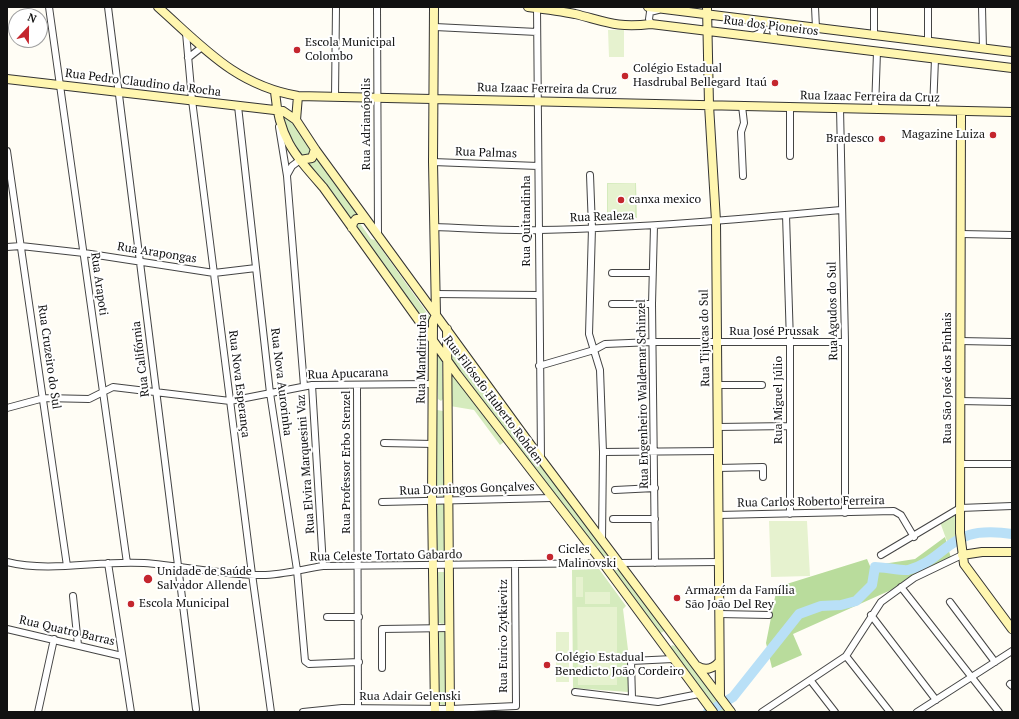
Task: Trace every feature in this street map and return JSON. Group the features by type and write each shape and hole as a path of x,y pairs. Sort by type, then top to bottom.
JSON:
{"main road":[{"name":"Rua Izaac Ferreira da Cruz","path":"158,7 215,59 239,75 276,92 298,96 1012,112"},
{"name":"Rua Mandirituba","path":"434,7 433,162 436,315 433,321 432,501 435,711"},
{"name":"Rua dos Pioneiros","path":"648,7 676,11 707,11 759,21 984,50 1012,52"},
{"name":"Rua dos Pioneiros","path":"532,8 575,14 610,24 628,26 652,24 1012,68"},
{"name":"Rua Tijucas do Sul","path":"707,11 709,105 716,221 720,697"},
{"name":"Rua Pedro Claudino da Rocha","path":"7,79 238,106 278,115 288,113 296,120"},
{"name":"Rua Filósofo Huberto Rohden","path":"276,92 278,115 288,142 300,160 323,187 433,341 603,563 713,712"},
{"path":"296,120 298,96"},
{"name":"Rua São José dos Pinhais","path":"961,111 960,533 964,564 1012,629"},
{"name":"Rua Filósofo Huberto Rohden","path":"296,120 366,220 378,234 540,459 720,697"},
{"path":"300,160 312,158 315,149"},
{"path":"352,228 356,219 361,218 366,220"},
{"path":"426,302 432,303 435,296"},
{"name":"Rua Mandirituba","path":"447,329 446,358 449,500 450,711"},
{"path":"447,379 451,373 458,374"},
{"path":"433,400 435,404 440,406 444,405 447,400"},
{"path":"962,550 1012,552"},
{"path":"656,636 664,637 667,634 667,627"},
{"path":"667,650 670,642 678,640"},
{"path":"697,666 706,669 716,666 719,662"},
{"path":"720,697 729,710"}],"street":[{"name":"Rua Arapoti","path":"50,7 127,563"},
{"name":"Rua Califórnia","path":"108,7 120,92 156,393 180,568 196,709"},
{"path":"335,97 336,7"},
{"name":"Rua Adrianópolis","path":"376,7 378,97 378,234"},
{"path":"815,7 816,28"},
{"path":"874,7 874,36"},
{"path":"928,7 928,42"},
{"path":"982,7 984,50"},
{"name":"Rua Quitandinha","path":"532,8 537,32 540,459"},
{"path":"652,24 649,15 653,10 676,11"},
{"path":"751,36 760,34 762,29 759,21"},
{"path":"775,39 773,31 775,27 783,24"},
{"path":"435,27 537,32"},
{"name":"Rua Nova Esperança","path":"186,33 192,100 271,712"},
{"path":"188,58 202,47"},
{"path":"875,109 877,52"},
{"path":"933,110 935,59"},
{"name":"Rua Nova Aurorinha","path":"238,106 270,393 297,570 305,661 309,664 359,662"},
{"path":"742,106 744,123 741,132 743,176"},
{"path":"790,107 790,156"},
{"name":"Rua Agudos do Sul","path":"840,108 845,513"},
{"name":"Rua Elvira Marquesini Vaz","path":"278,115 287,176 304,386"},
{"name":"Rua Cruzeiro do Sul","path":"7,152 10,184 44,398 67,566"},
{"path":"287,176 292,166 300,160"},
{"name":"Rua Palmas","path":"433,162 538,166"},
{"path":"590,175 592,228 590,334 600,370 603,452 602,540"},
{"name":"Rua Realeza","path":"434,227 538,230 654,226 842,210"},
{"name":"Rua Miguel Júlio","path":"786,215 790,342 790,514"},
{"path":"366,220 374,221 378,218"},
{"name":"Rua Engenheiro Waldemar Schinzel","path":"654,226 652,304 655,453 655,563"},
{"path":"961,234 1012,235"},
{"name":"Rua Arapongas","path":"7,247 21,246 84,253 214,273 256,268"},
{"path":"612,273 652,273"},
{"path":"435,296 539,295"},
{"path":"612,304 652,304"},
{"path":"960,341 1012,342"},
{"name":"Rua José Prussak","path":"539,366 594,350 605,344 653,342 844,342"},
{"name":"Rua Professor Erbo Stenzel","path":"357,384 359,566 358,708"},
{"name":"Rua Apucarana","path":"7,408 44,398 89,400 113,387 230,401 312,385 433,384"},
{"name":"Rua Elvira Marquesini Vaz","path":"312,385 323,566"},
{"path":"718,385 762,385"},
{"path":"960,401 1012,402"},
{"path":"718,427 790,426"},
{"path":"530,445 537,444 540,434"},
{"path":"384,443 433,444"},
{"path":"603,452 655,453 718,451"},
{"path":"960,464 1012,464"},
{"path":"718,468 763,467 763,477"},
{"path":"615,490 655,488"},
{"name":"Rua Domingos Gonçalves","path":"382,502 552,498"},
{"path":"881,555 960,508 1012,506"},
{"name":"Rua Carlos Roberto Ferreira","path":"718,515 898,512 914,536"},
{"path":"590,525 599,522 603,514"},
{"path":"613,519 655,520"},
{"path":"762,712 811,681 846,656 871,615 881,602 914,578 962,550"},
{"name":"Rua Celeste Tortato Gabardo","path":"7,562 41,568 108,563 144,563 180,568 263,575 323,566 719,562"},
{"path":"108,563 131,712"},
{"name":"Rua Eurico Zytkievitz","path":"515,564 516,706"},
{"path":"901,587 972,676 996,711"},
{"path":"73,596 78,645"},
{"path":"950,602 995,662"},
{"path":"719,614 768,615"},
{"path":"871,615 936,700"},
{"path":"327,617 359,617"},
{"path":"382,668 382,629 450,628"},
{"name":"Rua Quatro Barras","path":"7,629 122,656"},
{"path":"38,712 54,639"},
{"path":"917,712 1012,650"},
{"path":"846,656 890,712"},
{"path":"632,698 631,661 673,658"},
{"path":"811,681 835,712"},
{"path":"575,692 658,702 699,694"},
{"name":"Rua Adair Gelenski","path":"303,712 342,708 450,711 516,706"}],"green space":[{"path":"608,30 624,30 624,57 609,57"},
{"path":"288,114 311,150 310,154 301,156 292,141 282,115"},
{"path":"317,158 358,215 350,219 307,166"},
{"name":"canxa mexico","path":"607,183 636,183 637,218 607,220"},
{"name":"canxa mexico","path":"635,183 635,216 608,217 608,184"},
{"path":"359,222 371,239 375,240 430,317 429,331 354,225"},
{"path":"449,342 610,556 601,556 448,356"},
{"path":"436,352 442,360 443,399 441,401 438,399"},
{"path":"454,376 504,442 500,445 474,410 450,406 451,377"},
{"path":"437,410 443,411 446,495 441,497 436,495 435,444"},
{"path":"442,503 445,505 447,558 436,558 435,507"},
{"path":"958,513 958,539 948,544 940,522"},
{"path":"769,521 807,521 810,576 771,577"},
{"path":"945,537 951,558 920,577 793,634 802,655 772,668 766,643 777,587 867,559 870,566 915,559"},
{"path":"599,569 626,606 623,609 629,658 628,692 573,688 572,570"},
{"path":"611,570 620,570 665,630 663,632 660,633"},
{"path":"436,572 447,572 446,623 442,624 437,622"},
{"path":"576,577 583,577 583,597 576,597"},
{"path":"585,592 610,592 610,604 585,604"},
{"path":"577,607 617,607 617,685 578,685"},
{"path":"442,631 447,633 446,704 443,705 438,703 437,633"},
{"path":"556,632 569,632 569,653 556,653"},
{"path":"672,645 675,646 728,712 717,712 670,649"},
{"path":"556,660 569,660 569,682 556,682"}],"waterway":[{"path":"708,712 733,697 799,614 821,606 841,605 856,601 872,585 875,567 908,570 925,563 953,543 969,535 990,532 1012,534"}],"place":[{"name":"Escola Municipal Colombo","path":"297,50"},
{"name":"Colégio Estadual Hasdrubal Bellegard","path":"625,76"},
{"name":"Itaú","path":"775,83"},
{"name":"Magazine Luiza","path":"993,135"},
{"name":"Bradesco","path":"882,139"},
{"name":"canxa mexico","path":"621,200"},
{"name":"Cicles Malinovski","path":"550,557"},
{"name":"Unidade de Saúde Salvador Allende","path":"148,579"},
{"name":"Armazém da Família São João Del Rey","path":"677,598"},
{"name":"Escola Municipal","path":"131,604"},
{"name":"Colégio Estadual Benedicto João Cordeiro","path":"547,665"}]}
